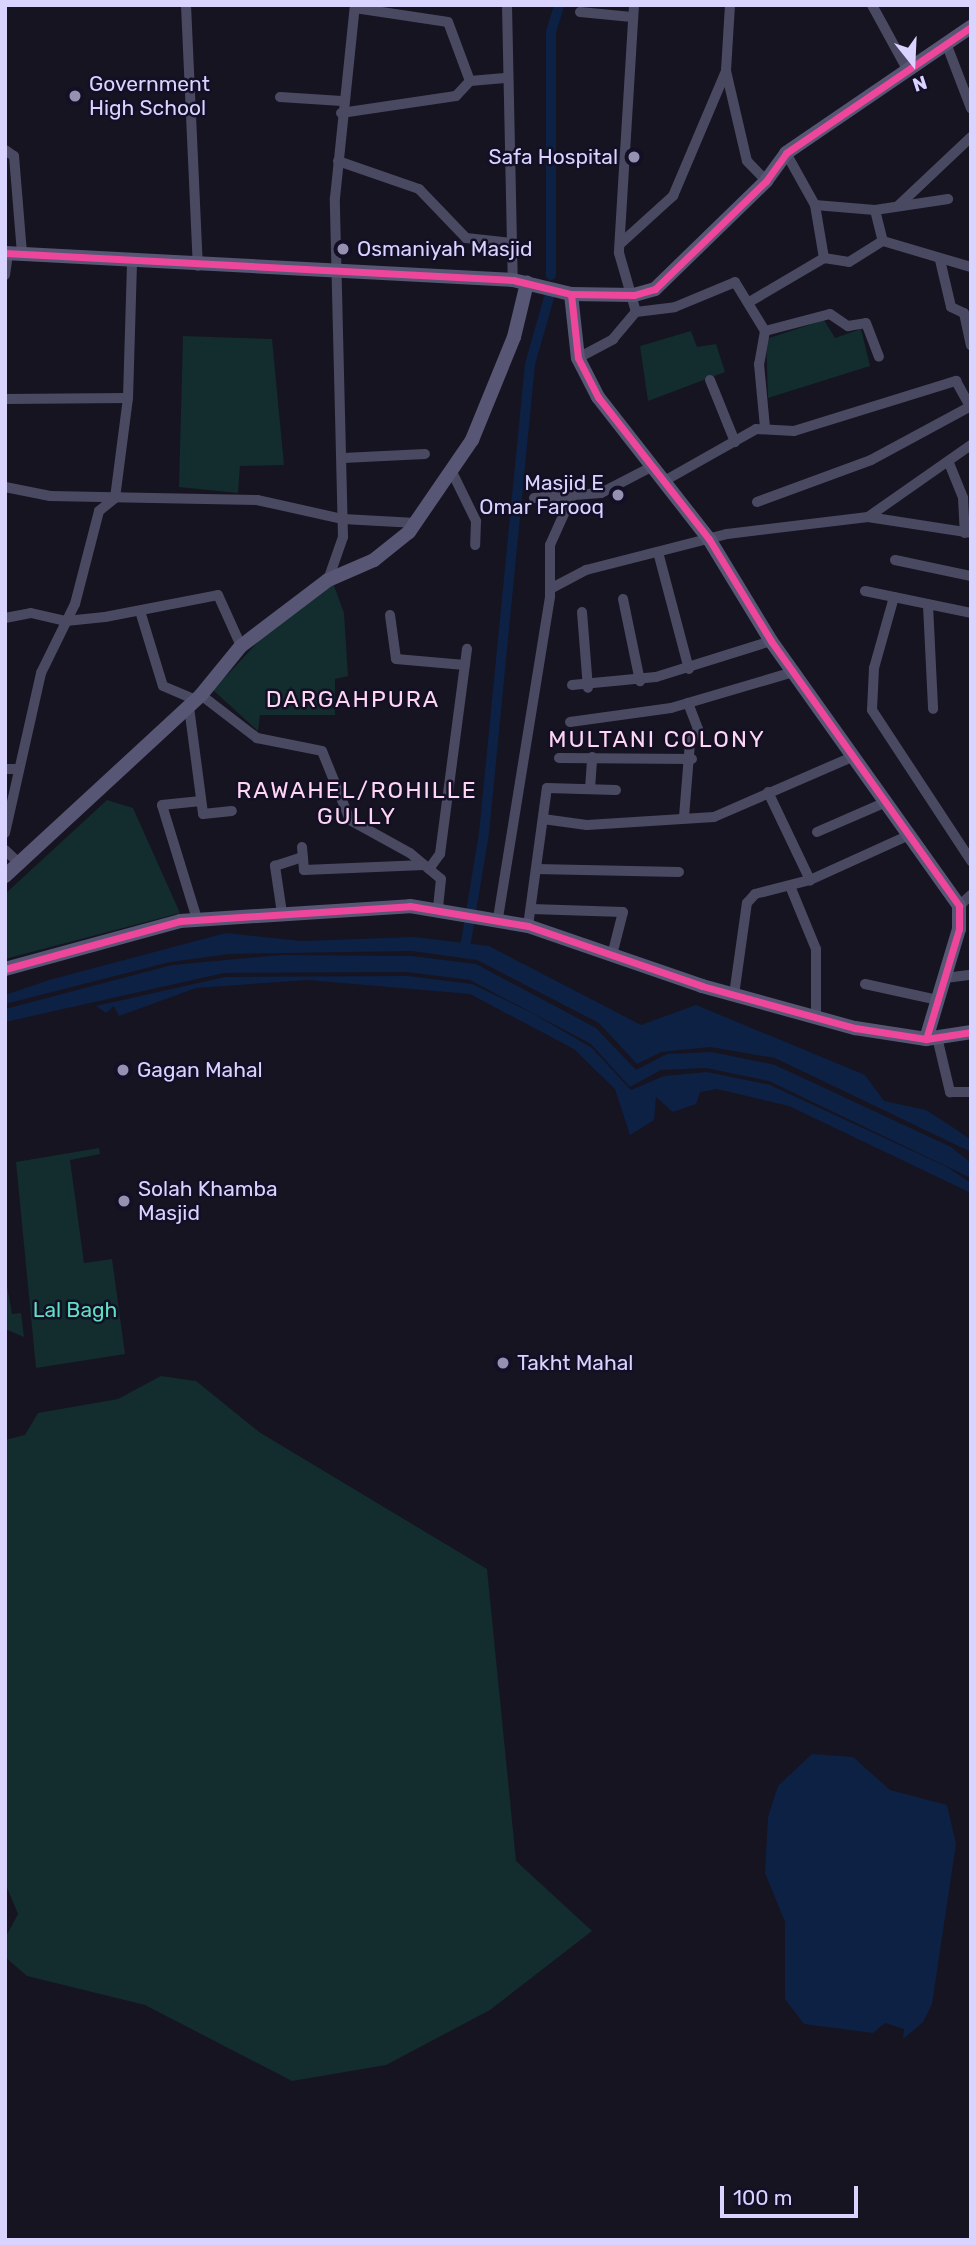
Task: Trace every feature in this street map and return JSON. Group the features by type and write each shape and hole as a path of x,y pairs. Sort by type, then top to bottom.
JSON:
{"street":[{"path":"186,5 198,266"},
{"path":"5,876 195,701 241,646 328,580 374,560 416,523 453,472 514,337 520,281 512,243 507,5"},
{"path":"634,5 620,244 636,312"},
{"path":"730,5 726,71 747,161 766,181"},
{"path":"872,5 907,69"},
{"path":"328,580 343,519 343,458 335,355 339,272 338,161 342,101 355,7 402,10 455,27 470,81"},
{"path":"580,12 632,17"},
{"path":"12,253 198,266 520,281 571,294 634,296 655,289 766,181 786,153 971,27"},
{"path":"946,43 971,108"},
{"path":"620,244 673,196 726,71"},
{"path":"341,113 456,96 470,81 508,78"},
{"path":"280,97 342,101"},
{"path":"898,206 971,136"},
{"path":"5,150 14,156 12,253 5,275"},
{"path":"786,153 815,205 824,258"},
{"path":"338,161 419,188 466,238 512,243"},
{"path":"815,205 875,210 948,199"},
{"path":"875,210 883,241"},
{"path":"751,301 824,258 849,262 883,241"},
{"path":"883,241 971,267"},
{"path":"940,260 951,307 964,313 971,345"},
{"path":"5,833 41,673 66,621 99,512 115,498 128,398 132,261"},
{"path":"578,358 609,342 636,312 675,307 736,282 751,301 765,331 759,364 765,428"},
{"path":"571,294 578,358 598,397 666,480 709,539 771,641 909,835 965,900 965,928 938,1000 931,1038 950,1092 971,1093"},
{"path":"765,331 830,314 848,326 866,323 879,357"},
{"path":"710,380 735,442"},
{"path":"666,480 765,428 794,431 956,380 970,407 871,460 757,502"},
{"path":"5,399 128,398"},
{"path":"869,517 971,446"},
{"path":"343,458 425,454"},
{"path":"550,589 586,570 709,539 869,517 968,533 963,498 949,463"},
{"path":"534,498 571,498 601,493 653,466"},
{"path":"453,472 476,521 475,544"},
{"path":"5,487 115,498 170,494 257,500 343,519 416,523"},
{"path":"498,918 550,589 550,545 571,498"},
{"path":"658,552 688,668"},
{"path":"895,560 971,576"},
{"path":"865,590 971,613"},
{"path":"5,618 31,613 66,621 140,611 218,595 241,646"},
{"path":"894,597 874,668 872,710 971,861"},
{"path":"623,598 640,681"},
{"path":"928,604 933,709"},
{"path":"140,611 163,686 195,701 257,738 322,751 350,820 427,867 441,879 441,909"},
{"path":"582,612 588,688"},
{"path":"390,615 396,659 465,665"},
{"path":"572,685 588,688 640,681 771,641"},
{"path":"282,913 275,866 302,852 304,870 427,867 440,854 467,649"},
{"path":"570,722 688,703 793,672"},
{"path":"195,701 203,814 232,811"},
{"path":"684,817 691,759 690,743 698,729 688,703"},
{"path":"542,820 587,825 713,817 854,756"},
{"path":"590,789 592,757"},
{"path":"559,758 691,759"},
{"path":"5,769 19,769"},
{"path":"528,926 547,788 616,790"},
{"path":"768,792 810,880"},
{"path":"197,919 162,805 201,801"},
{"path":"817,832 886,802"},
{"path":"734,995 747,903 762,891 810,880 909,835"},
{"path":"5,850 20,864"},
{"path":"536,869 679,872"},
{"path":"790,886 816,950 816,1018"},
{"path":"5,969 197,919 282,913 441,909 480,914 528,926 734,995 816,1018 931,1038 971,1032"},
{"path":"530,909 623,912 612,955"},
{"path":"945,978 971,975"},
{"path":"865,985 938,1000"}],"green space":[{"path":"824,320 835,338 861,329 870,366 768,398 766,339"},
{"path":"691,331 697,347 716,344 725,372 648,401 640,346"},
{"path":"183,336 272,339 284,465 240,466 238,493 179,487"},
{"path":"333,583 344,613 348,676 335,679 335,715 260,715 258,731 213,690 269,630"},
{"path":"107,800 133,808 180,913 5,959 5,894"},
{"name":"Lal Bagh","path":"99,1148 100,1154 70,1160 84,1263 112,1259 125,1354 36,1368 16,1162"},
{"path":"5,1275 12,1314 21,1313 24,1337 5,1329"},
{"path":"161,1376 196,1381 259,1432 487,1569 516,1861 592,1931 490,2010 386,2065 292,2081 145,2005 27,1976 5,1957 5,1938 18,1914 5,1883 5,1440 25,1435 38,1413 118,1399"}],"water":[{"path":"226,933 301,941 414,937 489,946 641,1025 696,1005 865,1075 884,1101 926,1110 971,1140 971,1152 775,1058 710,1047 661,1052 637,1064 599,1023 477,960 412,951 229,954 170,962 5,1004 5,995 49,980"},
{"path":"282,955 412,956 476,964 596,1028 636,1070 667,1054 712,1052 775,1065 951,1147 971,1163 971,1178 769,1081 706,1068 661,1070 630,1087 591,1044 470,980 407,972 224,973 5,1022 5,1009 172,965"},
{"path":"408,976 472,984 532,1013 592,1048 631,1090 664,1076 707,1072 770,1085 947,1167 971,1183 971,1193 789,1106 717,1089 700,1092 696,1104 673,1112 656,1097 654,1120 630,1135 615,1089 574,1049 470,994 308,980 196,988 119,1016 114,1006 106,1013 96,1006 225,977"},
{"path":"812,1754 853,1757 890,1790 947,1805 956,1844 932,2004 923,2022 903,2039 904,2029 885,2023 873,2033 804,2024 785,1999 785,1922 765,1873 768,1817 778,1786"}],"waterway":[{"path":"551,275 551,32 559,5"},
{"path":"465,948 484,833 530,364 550,294"}],"cycle path":[{"path":"5,253 513,280 571,294 634,295 655,289 766,181 786,153 971,27"},
{"path":"571,294 578,358 598,397 709,539 771,641 959,906 959,929 926,1039"},
{"path":"5,969 180,921 410,906 528,926 702,986 855,1028 926,1039 971,1032"}],"place":[{"name":"Government High School","path":"75,96"},
{"name":"Safa Hospital","path":"634,157"},
{"name":"Osmaniyah Masjid","path":"343,249"},
{"name":"Masjid E Omar Farooq","path":"618,495"},
{"name":"Gagan Mahal","path":"123,1070"},
{"name":"Solah Khamba Masjid","path":"124,1201"},
{"name":"Takht Mahal","path":"503,1363"}],"district":[{"name":"DARGAHPURA","path":"353,699"},
{"name":"MULTANI COLONY","path":"657,739"},
{"name":"RAWAHEL/ROHILLE GULLY","path":"357,803"}]}
